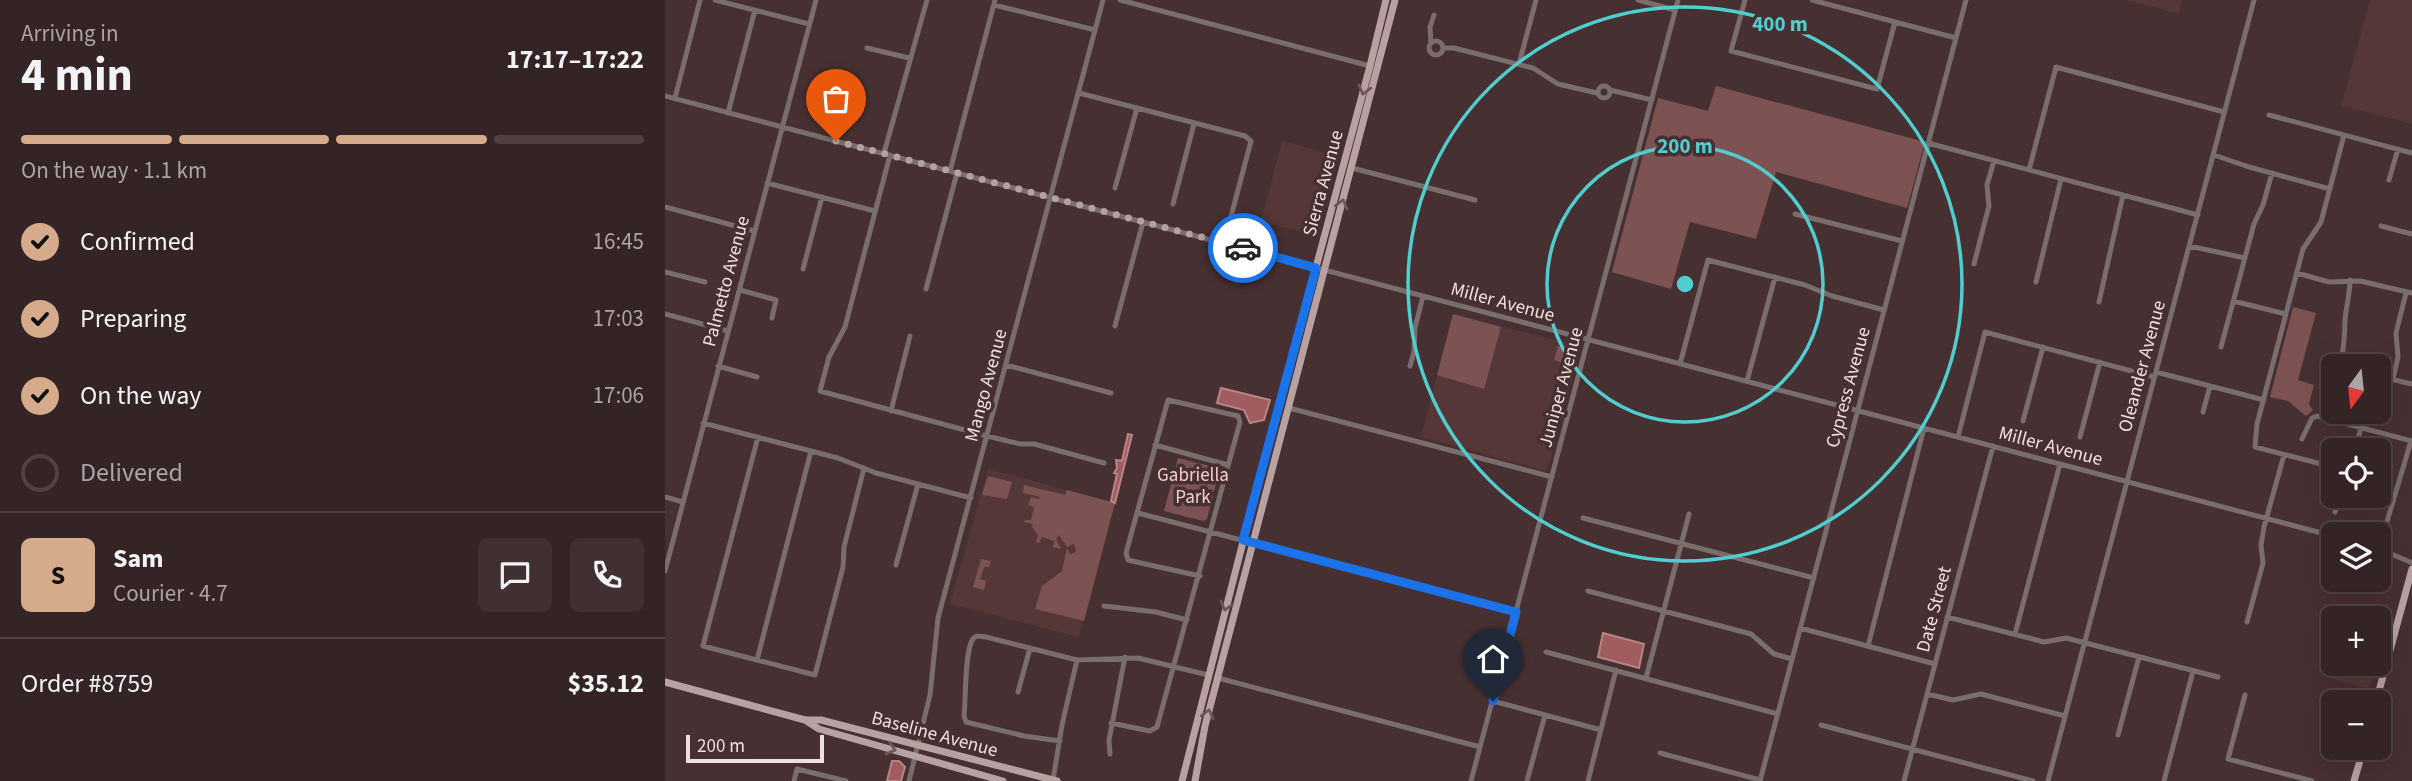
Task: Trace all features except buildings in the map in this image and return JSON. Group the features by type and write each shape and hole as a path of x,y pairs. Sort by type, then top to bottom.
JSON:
{"main road":[{"name":"Sierra Avenue","path":"1182,781 1386,0"},
{"name":"Sierra Avenue","path":"1195,781 1205,726 1395,0"},
{"path":"2379,690 2412,569"},
{"name":"Baseline Avenue","path":"665,682 804,720 821,720 1055,781"},
{"name":"Baseline Avenue","path":"804,720 819,729 1003,781"},
{"path":"2354,781 2360,760"}],"street":[{"path":"675,98 700,0"},
{"path":"715,0 809,24"},
{"name":"Palmetto Avenue","path":"665,570 815,0"},
{"path":"927,0 909,58 875,211 845,327 829,357 820,391 987,436 1020,444 1034,444 1104,463"},
{"name":"Mango Avenue","path":"909,781 930,695 938,618 1103,0"},
{"path":"1120,0 1370,66"},
{"path":"1519,64 1537,0"},
{"path":"1638,0 1675,10"},
{"name":"Juniper Avenue","path":"1471,781 1678,0"},
{"path":"1745,0 1731,51 1877,89 1895,22"},
{"path":"1812,0 1956,38"},
{"name":"Cypress Avenue","path":"1760,780 1966,0"},
{"name":"Oleander Avenue","path":"2048,781 2254,0"},
{"path":"926,289 995,2 1095,30"},
{"path":"728,113 755,10"},
{"path":"1434,15 1430,27 1429,49 1433,54 1440,53 1443,48"},
{"path":"1430,43 1438,41 1443,48"},
{"path":"867,48 909,58"},
{"path":"1443,48 1454,48 1519,64 1542,72 1558,84 1597,93 1602,86 1608,87 1610,90 1652,100"},
{"path":"2029,170 2056,67 2224,112"},
{"path":"1079,93 1245,136 1251,141 1224,243"},
{"name":"Miller Avenue","path":"665,96 2321,533"},
{"path":"1115,188 1137,108"},
{"path":"2269,115 2412,153"},
{"path":"1173,204 1194,124"},
{"path":"2321,464 2255,447 2264,400 2303,249 2321,222 2344,135"},
{"path":"1928,144 2198,215"},
{"path":"2389,180 2398,149"},
{"path":"2214,155 2330,188"},
{"path":"1974,264 1989,206 1987,185 1994,161"},
{"path":"1352,168 1475,200"},
{"path":"2221,347 2254,224 2263,205 2272,173"},
{"path":"2036,282 2061,178"},
{"path":"767,183 875,211"},
{"path":"2099,302 2123,195"},
{"path":"803,269 822,197"},
{"path":"665,207 754,232"},
{"path":"1795,214 1902,242"},
{"path":"1115,326 1143,222"},
{"path":"2381,226 2412,234"},
{"path":"2189,246 2245,258"},
{"path":"1681,364 1708,260 1805,285 1832,296 1884,310"},
{"path":"665,272 705,282"},
{"path":"2297,273 2329,282 2350,280 2409,293 2396,333 2398,357 2393,379 2412,384"},
{"path":"1747,381 1775,277"},
{"path":"2343,354 2350,280"},
{"path":"740,290 776,300 772,318"},
{"path":"1410,366 1423,296"},
{"path":"2233,301 2286,314"},
{"path":"665,314 728,331"},
{"path":"1958,437 1985,332 2264,400"},
{"path":"891,411 910,336"},
{"path":"2023,421 2043,347"},
{"path":"2080,436 2100,362"},
{"path":"1006,365 1111,393"},
{"path":"718,366 757,377"},
{"path":"2203,412 2210,386"},
{"path":"1111,723 1154,730 1159,721 1200,576 1240,422 1238,416 1168,400 1126,556 1132,561 1200,576"},
{"path":"1289,408 1552,477"},
{"path":"2302,439 2312,418 2317,416 2411,441 2387,522"},
{"path":"703,423 811,451 971,498"},
{"path":"1868,646 1924,428"},
{"path":"2358,438 2361,428"},
{"path":"758,437 703,646 815,675 843,567 844,547 864,468"},
{"path":"1155,445 1229,465"},
{"name":"Date Street","path":"1904,781 1993,446"},
{"path":"757,660 811,451"},
{"path":"2248,622 2263,563 2261,545 2284,455"},
{"path":"2015,634 2060,464"},
{"path":"896,565 918,484"},
{"path":"665,497 683,502"},
{"path":"2335,512 2337,508"},
{"path":"1138,513 1516,612"},
{"path":"1646,678 1689,514"},
{"path":"1583,518 1814,578"},
{"path":"2391,554 2412,563"},
{"path":"1588,591 1751,634 1774,654 1792,659"},
{"path":"1104,607 1156,612 1187,621"},
{"path":"1947,617 2044,642 2066,638 2218,677"},
{"path":"1800,628 1935,664"},
{"path":"1060,741 1024,736 966,722 964,716 967,665 969,646 974,638 978,636 1077,660 1125,657 1149,659 1208,675"},
{"path":"1018,692 1030,648"},
{"path":"1546,652 1777,714"},
{"path":"1110,754 1111,723 1125,657"},
{"path":"2118,735 2139,657"},
{"path":"1055,781 1060,741 1077,660"},
{"path":"1588,781 1616,670"},
{"path":"2164,781 2193,671"},
{"path":"1218,678 1480,747"},
{"path":"1927,694 1952,700 1982,694 2065,716"},
{"path":"2245,695 2228,759 2312,781"},
{"path":"1493,701 1601,730"},
{"path":"1527,781 1545,715"},
{"path":"1821,725 2033,781"},
{"path":"1660,753 1760,780"},
{"path":"794,781 797,769 846,781"}],"shaded area":[{"path":"2127,0 2182,0 2179,14"},
{"path":"2370,0 2412,0 2412,124 2341,106"},
{"path":"1282,141 1337,156 1317,236 1261,221"},
{"path":"1453,314 1580,346 1547,471 1421,437"},
{"path":"1221,388 1270,400 1264,420 1250,423 1244,410 1217,403"},
{"path":"1128,434 1132,435 1115,503 1111,501 1117,474 1114,473 1117,468 1116,460 1122,461"},
{"path":"988,469 1115,503 1079,637 950,604"},
{"path":"1603,633 1644,644 1639,668 1598,657"},
{"path":"2331,676 2372,676 2369,689"},
{"path":"892,761 899,761 905,767 901,781 887,781"}],"green space":[{"path":"1716,86 1925,142 1907,208 1776,172 1756,239 1690,222 1671,289 1612,272 1658,98 1708,111"},
{"path":"2293,307 2316,313 2298,380 2314,385 2309,404 2313,410 2306,416 2288,401 2270,397"},
{"path":"1453,314 1501,327 1484,389 1437,375"},
{"path":"1558,346 1570,349 1566,364 1554,360"},
{"name":"Gabriella Park","path":"1178,458 1218,468 1207,519 1203,521 1164,511"},
{"path":"988,476 1012,482 1007,499 982,495"},
{"path":"1024,485 1065,495 1067,490 1115,503 1084,621 1035,609 1042,586 1062,571 1067,548 1070,554 1076,552 1074,544 1067,547 1059,535 1056,539 1061,549 1053,547 1054,541 1042,537 1039,543 1036,542 1038,535 1032,527 1033,524 1024,522 1031,520 1034,507 1028,505 1031,497 1040,497 1023,493"},
{"path":"981,559 991,561 989,567 984,567 980,579 986,581 984,590 973,587"}],"way so far":[{"path":"836,141 1243,248"}],"route":[{"path":"1243,248 1316,268 1243,540 1516,612 1493,701"}]}
